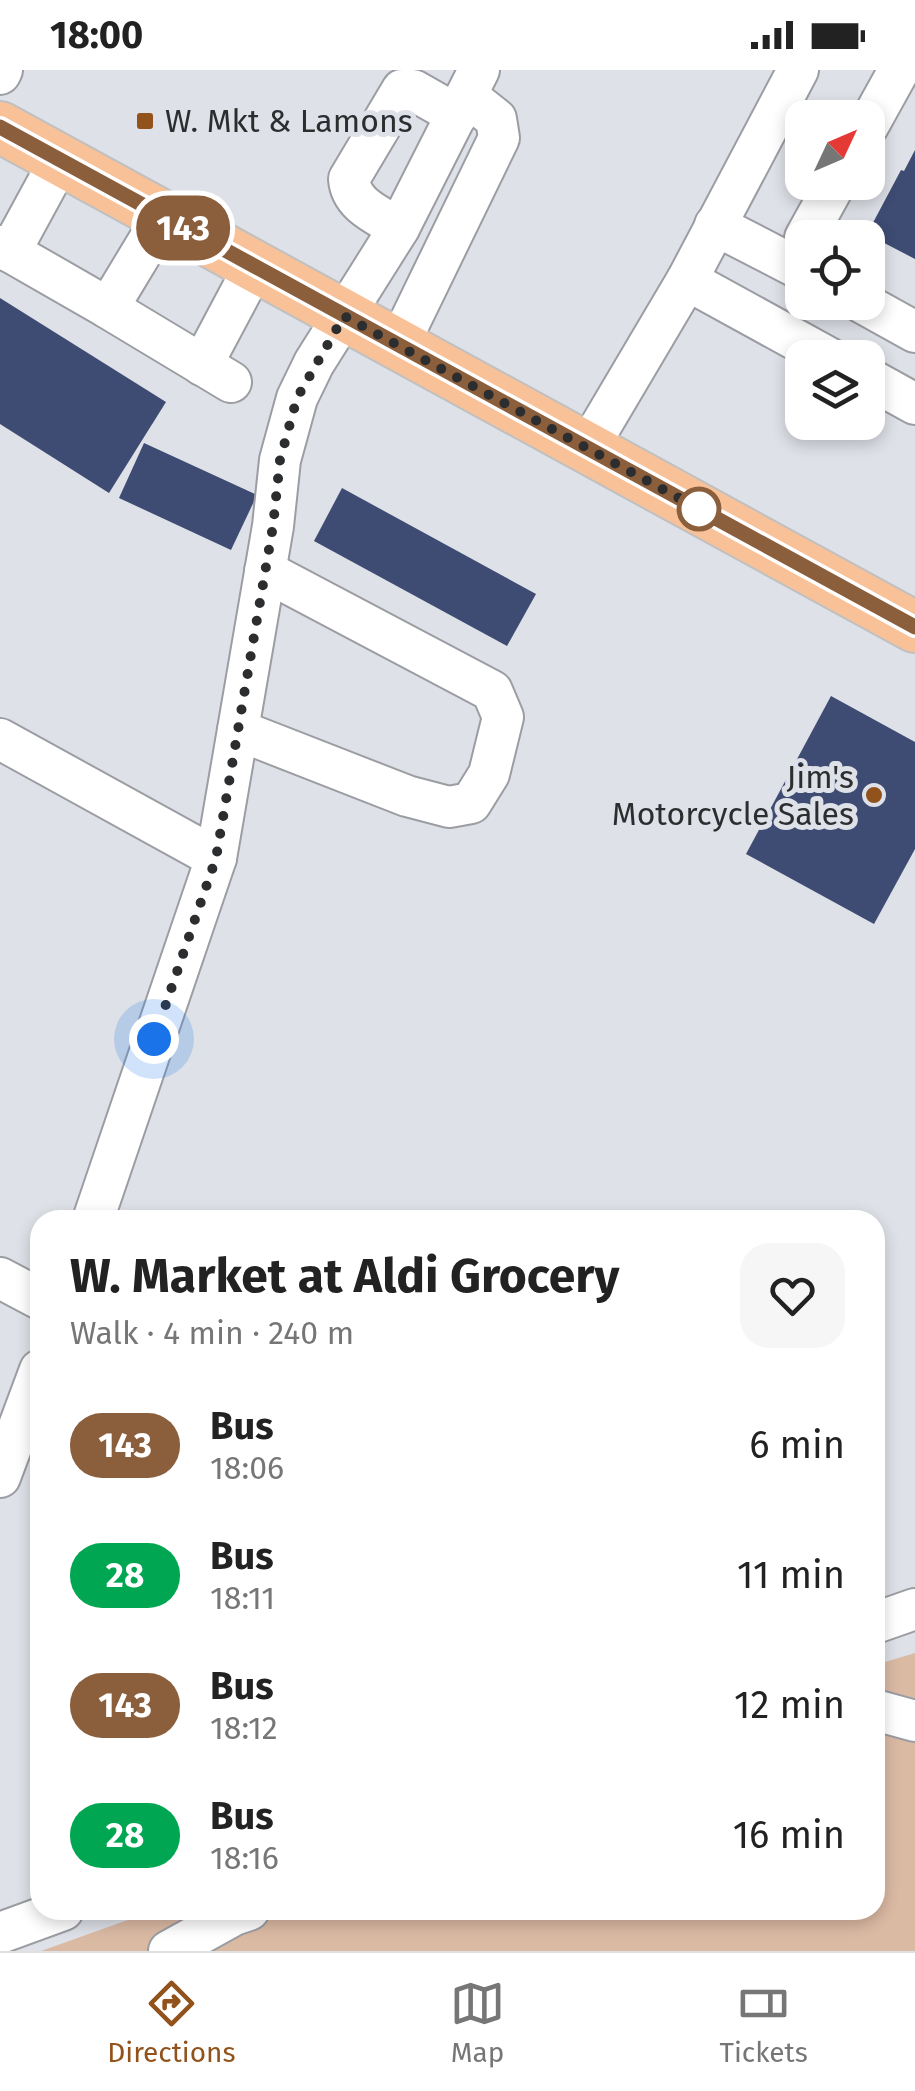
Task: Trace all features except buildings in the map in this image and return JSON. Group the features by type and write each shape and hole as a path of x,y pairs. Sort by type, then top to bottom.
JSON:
{"main road":[{"path":"0,127 915,627"}],"street":[{"path":"587,449 687,280 798,70"},
{"path":"882,100 898,70"},
{"path":"96,1210 216,858 280,460 297,398 399,228 468,86"},
{"path":"399,228 360,203 350,192 348,179 402,90 468,86"},
{"path":"398,346 499,138 496,119 468,86"},
{"path":"60,160 5,249 216,373 254,267"},
{"path":"108,308 163,217"},
{"path":"716,225 785,248"},
{"path":"687,280 797,340"},
{"path":"885,315 915,332"},
{"path":"885,387 915,404"},
{"path":"238,730 407,796 448,806 471,802 489,774 503,717 492,691 265,571"},
{"path":"0,739 216,858"},
{"path":"0,1278 30,1294"},
{"path":"0,1477 30,1397"},
{"path":"885,1620 915,1609"},
{"path":"885,1713 915,1722"},
{"path":"0,1932 34,1920"},
{"path":"169,1951 225,1920"}],"shaded area":[{"path":"915,1653 915,1951 41,1951 128,1920 885,1920 885,1662"}],"bus line":[{"name":"143","path":"0,127 915,627"}],"place":[{"name":"W. Mkt & Lamons","path":"145,121"},
{"name":"Jim's Motorcycle Sales","path":"874,795"}],"route":[{"path":"154,1039 216,858 273,526 280,460 297,398 344,316 699,509"}]}
